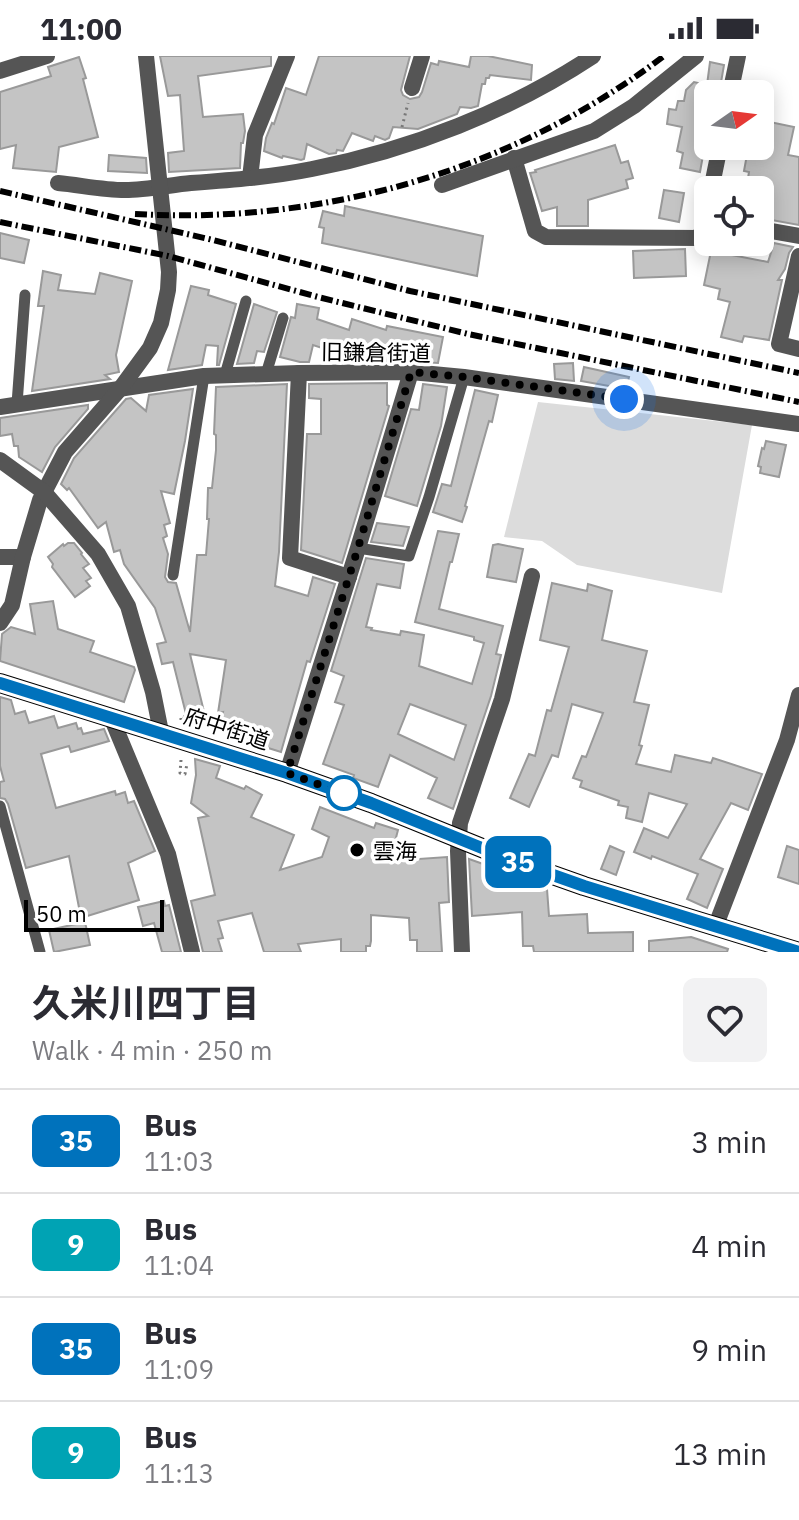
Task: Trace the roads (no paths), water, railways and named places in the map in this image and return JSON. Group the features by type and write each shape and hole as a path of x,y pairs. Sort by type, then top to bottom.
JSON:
{"main road":[{"name":"府中街道","path":"0,683 287,773 584,886 799,952"}],"street":[{"path":"0,71 47,56"},
{"path":"0,623 12,605 40,500 65,452 120,389 150,348 161,323 169,272 146,56"},
{"path":"250,178 255,135 287,56"},
{"path":"412,88 422,56"},
{"path":"58,183 125,190 311,169 397,148 483,115 565,75 593,56"},
{"path":"442,185 594,131 634,106 696,56"},
{"path":"733,80 738,56"},
{"path":"514,158 535,231 546,237 694,238"},
{"path":"774,232 799,236"},
{"path":"799,256 779,344 799,349"},
{"path":"287,773 411,372"},
{"name":"旧鎌倉街道","path":"0,407 204,376 411,372 799,424"},
{"path":"299,373 290,558 349,577"},
{"path":"0,460 44,492 98,554 128,606 161,732"},
{"path":"0,557 23,557"},
{"path":"462,952 460,823 502,699 532,576"},
{"path":"716,925 793,742 799,695"},
{"path":"111,717 168,854 192,952"}],"lane":[{"path":"17,404 25,295"},
{"path":"225,375 246,301"},
{"path":"266,374 283,318"},
{"path":"173,575 204,376"},
{"path":"358,548 409,556 464,377"},
{"path":"0,806 40,952"}],"railway":[{"path":"135,214 206,215 276,210 345,199 414,182 480,159 544,130 606,96 664,56"},
{"path":"0,191 213,240 410,291 799,373"},
{"path":"0,222 168,256 468,334 799,402"}],"place":[{"name":"雲海","path":"357,850"}]}
